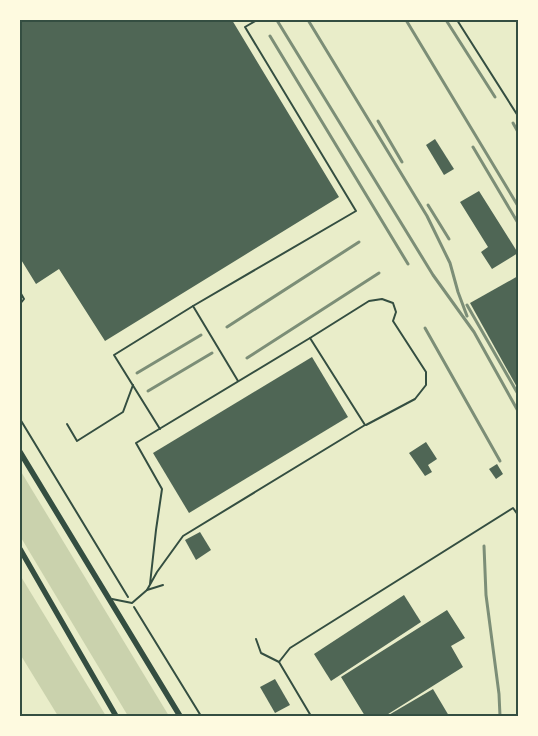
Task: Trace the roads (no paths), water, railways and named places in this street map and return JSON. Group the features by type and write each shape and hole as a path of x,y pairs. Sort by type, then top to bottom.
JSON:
{"street":[{"path":"20,452 180,716"},
{"path":"20,550 116,716"}],"lane":[{"path":"160,429 114,354 356,212 245,27 257,20"},
{"path":"457,20 518,116"},
{"path":"20,292 24,299 20,304"},
{"path":"109,599 132,603 147,590 157,572 184,536 365,425 415,399 426,385 426,372 393,321 396,312 393,303 382,299 369,301 136,443 162,489 150,584"},
{"path":"193,306 238,381"},
{"path":"310,338 365,425"},
{"path":"67,424 77,441 124,412 133,385"},
{"path":"279,662 290,648 513,508 518,514"},
{"path":"147,590 163,585"},
{"path":"256,639 260,653 279,662 311,716"}],"railway":[{"path":"308,20 427,216 450,263 467,316"},
{"path":"406,20 518,206"},
{"path":"446,20 495,97"},
{"path":"278,22 433,275 474,332 518,411"},
{"path":"270,36 408,264"},
{"path":"378,121 402,162"},
{"path":"513,123 518,132"},
{"path":"473,147 518,223"},
{"path":"428,205 449,239"},
{"path":"227,327 359,242"},
{"path":"247,358 379,273"},
{"path":"467,305 518,394"},
{"path":"425,328 500,461"},
{"path":"137,373 201,335"},
{"path":"148,391 212,353"},
{"path":"484,546 486,595 499,694 500,716"}]}
